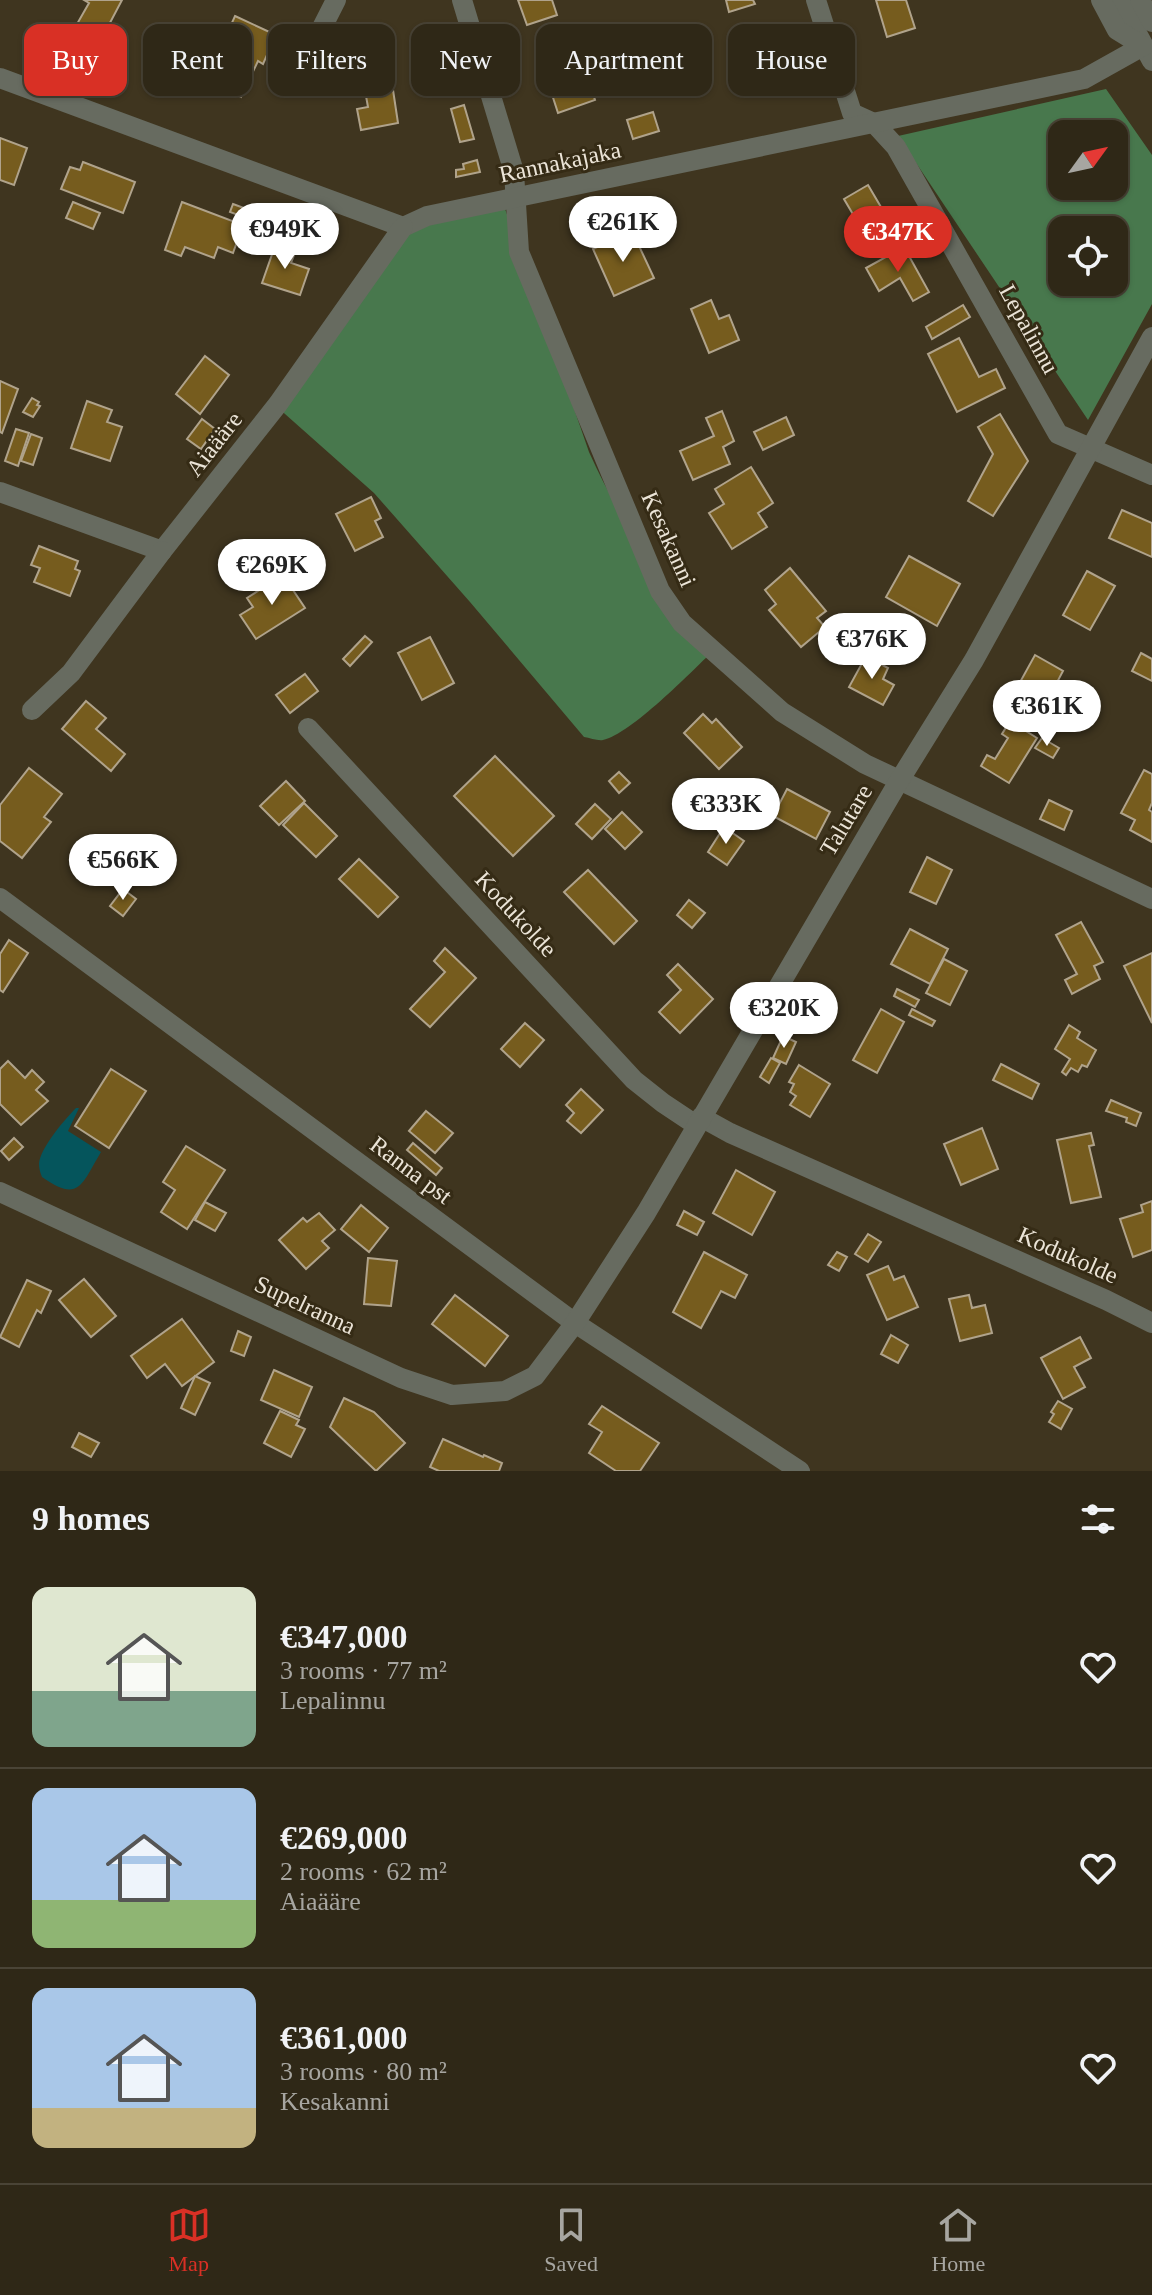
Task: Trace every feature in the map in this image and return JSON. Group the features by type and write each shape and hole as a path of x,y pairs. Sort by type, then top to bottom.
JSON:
{"street":[{"path":"324,24 336,0"},
{"name":"Kesakanni","path":"462,0 514,172 519,252 660,591 682,623 782,712 865,764 1152,899"},
{"name":"Lepalinnu","path":"816,0 852,113 874,123 896,147 1058,434 1152,475"},
{"path":"1101,0 1117,30 1149,46"},
{"path":"1128,4 1149,46"},
{"path":"1128,4 1152,22"},
{"name":"Rannakajaka","path":"403,227 427,216 1084,79 1149,46"},
{"path":"0,78 403,227"},
{"name":"Aiaääre","path":"32,710 71,673 278,404 403,227"},
{"name":"Talutare","path":"575,1323 646,1213 899,781 974,660 1152,337"},
{"path":"0,492 162,551"},
{"name":"Kodukolde","path":"308,728 634,1080 663,1103 1152,1323"},
{"name":"Ranna pst","path":"0,898 575,1323 800,1471"},
{"name":"Supelranna","path":"0,1192 401,1378 452,1395 505,1391 535,1376 575,1323"}],"green space":[{"path":"1106,89 1128,120 1048,120 1048,200 1128,200 1128,121 1152,155 1152,304 1088,420 898,136"},
{"path":"502,200 589,452 630,530 713,651 644,715 629,727 603,740 584,737 374,493 276,406 408,223"}],"water":[{"path":"79,1108 68,1131 101,1152 84,1181 72,1189 65,1189 42,1177 39,1164 48,1142"}],"building":[{"path":"84,0 122,0 109,24 77,24 89,3"},
{"path":"518,0 552,0 557,15 527,25"},
{"path":"726,0 753,0 755,4 729,12"},
{"path":"876,0 906,0 915,28 887,37"},
{"path":"235,16 268,31 268,53 263,64 258,61 252,74 252,24 231,24"},
{"path":"366,96 394,96 398,123 361,130 357,109 368,107"},
{"path":"552,96 594,96 595,100 558,113"},
{"path":"464,105 474,139 460,142 451,109"},
{"path":"653,112 659,131 633,139 627,120"},
{"path":"0,138 27,148 14,185 0,180"},
{"path":"477,160 480,172 456,177 456,170 464,169 463,164"},
{"path":"83,162 135,182 123,213 61,189 70,167 80,170"},
{"path":"868,185 888,219 864,233 844,199"},
{"path":"73,202 100,213 93,229 66,218"},
{"path":"182,202 243,225 233,253 218,247 214,258 185,247 181,256 165,250"},
{"path":"233,204 252,211 247,223 239,221 241,216 230,212"},
{"path":"275,223 302,232 296,250 269,241"},
{"path":"632,231 654,278 614,296 593,249"},
{"path":"276,243 296,250 291,263 309,269 300,295 262,283"},
{"path":"904,247 929,292 913,301 900,278 879,291 866,268"},
{"path":"711,300 719,319 729,315 739,340 709,353 691,309"},
{"path":"963,305 970,317 932,339 926,327"},
{"path":"959,338 979,377 996,369 1005,388 957,412 928,354"},
{"path":"205,356 229,375 200,414 176,394"},
{"path":"0,381 18,389 2,433 0,432"},
{"path":"32,398 40,406 33,417 23,412"},
{"path":"87,401 112,410 107,422 122,427 110,461 71,448"},
{"path":"722,411 734,441 723,447 730,464 693,480 680,451 714,436 706,418"},
{"path":"1000,414 1028,461 993,516 968,501 993,454 978,427"},
{"path":"786,417 794,435 763,450 754,432"},
{"path":"202,419 215,429 201,449 187,439"},
{"path":"16,429 29,433 18,466 5,461"},
{"path":"31,434 42,438 33,465 21,461"},
{"path":"751,467 773,503 758,513 767,527 732,549 709,513 724,504 715,489"},
{"path":"371,497 381,518 375,521 383,537 355,551 336,514"},
{"path":"1122,510 1152,523 1152,557 1109,538"},
{"path":"39,546 78,561 75,569 80,571 70,596 34,582 40,568 31,565"},
{"path":"909,556 960,584 937,626 886,597"},
{"path":"790,568 826,611 817,618 825,627 801,647 769,610 776,604 765,590"},
{"path":"1087,571 1115,586 1090,630 1063,615"},
{"path":"283,575 305,608 256,639 240,615 253,607 247,598"},
{"path":"365,636 372,642 350,666 343,659"},
{"path":"430,637 454,683 422,700 398,653"},
{"path":"1141,653 1152,659 1152,681 1132,671"},
{"path":"1035,655 1063,671 1042,711 1013,695"},
{"path":"866,656 888,668 883,679 894,685 883,705 849,687"},
{"path":"305,674 318,691 290,713 276,695"},
{"path":"86,701 106,718 96,729 125,754 111,771 62,729"},
{"path":"703,714 712,723 716,719 742,747 719,769 684,733"},
{"path":"1010,721 1037,738 1009,783 981,766 987,755 995,759 1008,738 1002,734"},
{"path":"1042,738 1059,748 1053,758 1035,748"},
{"path":"495,756 554,816 513,856 454,796"},
{"path":"29,768 62,794 44,817 51,822 22,858 0,841 0,805"},
{"path":"1144,770 1152,774 1152,803 1149,810 1152,812 1152,842 1130,830 1135,820 1121,813"},
{"path":"619,772 630,783 619,793 609,781"},
{"path":"286,781 305,801 279,825 260,806"},
{"path":"787,789 830,812 816,839 773,816"},
{"path":"1049,800 1072,811 1064,830 1040,819"},
{"path":"304,803 337,836 316,857 283,825"},
{"path":"595,804 611,819 592,839 576,824"},
{"path":"622,812 642,832 625,849 605,829"},
{"path":"724,827 744,841 727,865 708,852"},
{"path":"927,857 952,870 936,904 910,892"},
{"path":"359,859 398,897 378,917 339,879"},
{"path":"588,870 637,921 614,944 564,892"},
{"path":"123,889 136,899 123,916 110,906"},
{"path":"689,900 705,913 692,928 677,915"},
{"path":"1081,922 1103,962 1094,966 1100,979 1072,994 1065,980 1077,974 1056,935"},
{"path":"910,929 948,949 930,984 891,964"},
{"path":"9,940 28,953 3,992 0,990 0,954"},
{"path":"445,948 476,978 430,1027 410,1009 445,972 434,961"},
{"path":"1152,953 1152,1023 1124,966"},
{"path":"944,959 967,971 950,1005 926,993"},
{"path":"678,964 713,999 680,1033 659,1012 681,990 667,975"},
{"path":"897,989 919,1000 915,1007 894,996"},
{"path":"881,1009 904,1022 877,1073 853,1060"},
{"path":"912,1009 935,1021 932,1026 909,1015"},
{"path":"525,1023 544,1040 520,1067 501,1049"},
{"path":"1069,1025 1080,1032 1077,1038 1096,1050 1087,1067 1082,1065 1078,1072 1071,1068 1066,1075 1062,1072 1070,1059 1055,1049"},
{"path":"783,1036 796,1042 786,1064 773,1058"},
{"path":"771,1058 780,1063 769,1083 760,1077"},
{"path":"8,1061 25,1078 32,1070 44,1082 36,1090 48,1101 21,1125 0,1104 0,1069"},
{"path":"1001,1064 1039,1084 1032,1099 993,1080"},
{"path":"799,1065 830,1084 810,1117 790,1105 796,1096 790,1092 794,1084 789,1082"},
{"path":"111,1069 146,1091 109,1148 75,1126"},
{"path":"581,1089 603,1110 581,1133 567,1121 574,1113 566,1105"},
{"path":"1111,1100 1141,1113 1136,1126 1126,1122 1127,1118 1106,1111"},
{"path":"426,1111 453,1133 435,1153 409,1131"},
{"path":"982,1128 998,1169 961,1185 944,1144"},
{"path":"1091,1133 1094,1145 1089,1146 1101,1197 1071,1203 1057,1140"},
{"path":"14,1138 23,1147 9,1160 1,1151"},
{"path":"413,1143 442,1168 436,1175 407,1150"},
{"path":"186,1146 225,1170 187,1229 161,1212 175,1190 163,1182"},
{"path":"736,1170 775,1192 752,1235 713,1213"},
{"path":"1152,1201 1152,1250 1133,1257 1120,1219 1143,1212 1141,1205"},
{"path":"205,1202 226,1213 215,1231 195,1220"},
{"path":"361,1205 388,1228 369,1252 341,1229"},
{"path":"684,1211 704,1222 697,1235 677,1225"},
{"path":"319,1213 335,1230 322,1241 329,1248 306,1269 279,1240 303,1218 307,1222"},
{"path":"868,1234 881,1242 868,1262 855,1254"},
{"path":"704,1252 747,1275 735,1298 721,1291 701,1328 673,1312"},
{"path":"837,1252 847,1257 839,1271 828,1265"},
{"path":"368,1258 397,1261 391,1306 364,1304"},
{"path":"888,1266 894,1280 904,1276 918,1307 887,1320 867,1275"},
{"path":"84,1279 116,1316 91,1337 59,1300"},
{"path":"27,1280 51,1291 41,1313 37,1310 19,1347 0,1337"},
{"path":"455,1295 508,1336 485,1366 432,1324"},
{"path":"969,1295 972,1308 985,1305 992,1333 960,1341 949,1299"},
{"path":"182,1319 214,1362 182,1386 165,1364 147,1378 131,1356"},
{"path":"238,1331 251,1337 244,1356 231,1351"},
{"path":"891,1335 908,1345 898,1363 881,1354"},
{"path":"1080,1337 1091,1358 1074,1367 1085,1387 1063,1399 1041,1358"},
{"path":"274,1370 312,1387 299,1417 261,1400"},
{"path":"195,1376 210,1383 195,1415 181,1408"},
{"path":"344,1398 374,1412 405,1443 376,1471 330,1427"},
{"path":"1058,1401 1072,1409 1061,1429 1049,1422"},
{"path":"602,1406 659,1443 640,1471 616,1471 589,1453 602,1432 589,1424"},
{"path":"280,1411 299,1420 296,1425 305,1429 291,1457 264,1443"},
{"path":"79,1433 99,1443 91,1457 72,1447"},
{"path":"443,1439 502,1463 499,1471 439,1471 430,1467"}]}
